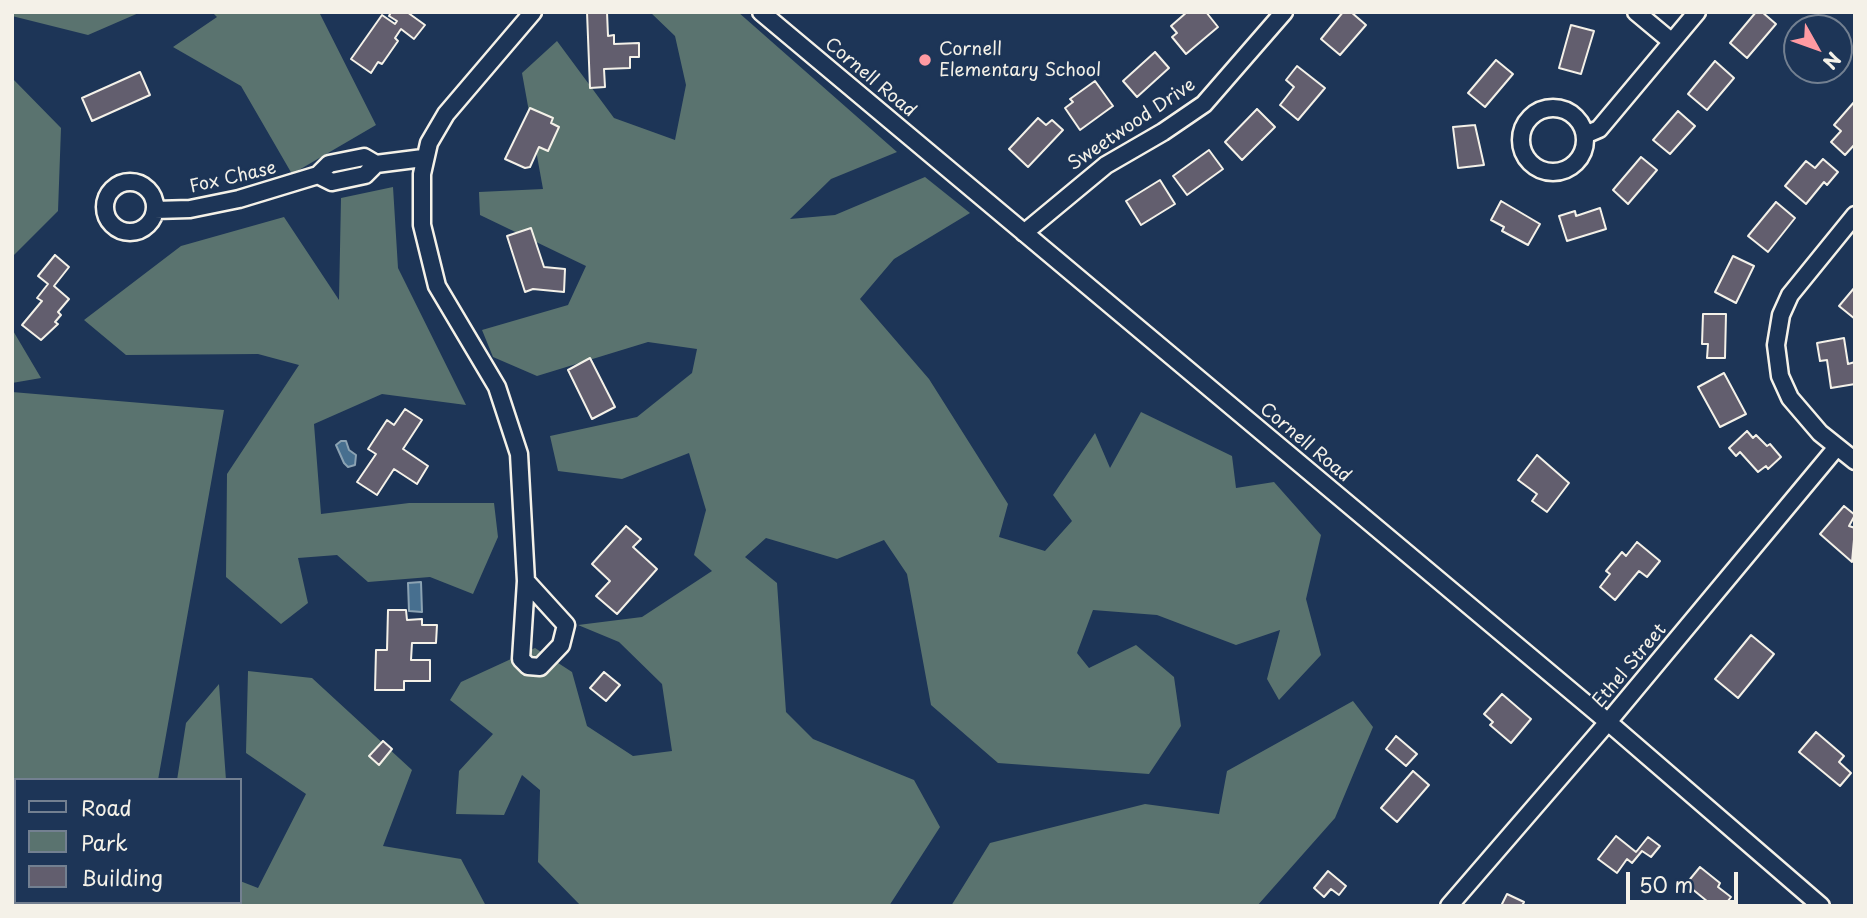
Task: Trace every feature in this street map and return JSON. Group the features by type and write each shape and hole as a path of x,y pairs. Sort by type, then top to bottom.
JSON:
{"street":[{"path":"526,581 566,625 561,645 541,667 528,666 522,659 526,581 519,454 497,387 446,302 429,265 422,225 423,158 446,114 533,12"},
{"name":"Cornell Road","path":"761,12 1608,722 1821,906"},
{"name":"Sweetwood Drive","path":"1024,233 1105,165 1163,132 1204,104 1284,12"},
{"path":"1636,12 1672,43"},
{"path":"1585,135 1599,129 1697,12"},
{"path":"1548,108 1572,114 1585,135 1580,159 1558,172 1534,167 1521,146 1527,121 1548,108"},
{"name":"Fox Chase","path":"155,210 190,209 239,199 318,175 329,164 352,159 364,157 376,164 423,158"},
{"path":"1855,215 1790,295 1778,328 1776,345 1780,376 1790,398 1804,417 1855,461"},
{"name":"Ethel Street","path":"1449,906 1608,722 1837,447"}],"green space":[{"path":"12,12 141,12 88,35 12,16"},
{"path":"212,12 319,12 376,125 292,174 241,86 173,47 217,17"},
{"path":"650,12 738,12 897,152 831,179 790,219 835,215 925,177 970,213 894,259 860,299 929,379 1008,504 999,537 1045,551 1072,521 1053,495 1095,433 1110,468 1141,412 1232,456 1236,488 1274,482 1321,535 1306,599 1321,655 1279,700 1267,679 1280,630 1236,645 1157,615 1093,610 1077,653 1089,668 1136,645 1174,677 1181,726 1149,774 998,763 931,705 907,574 884,540 837,559 766,538 745,557 777,583 786,712 813,739 914,780 940,827 889,906 581,906 538,862 540,790 522,775 504,815 456,814 459,771 493,734 450,700 461,682 535,648 572,672 587,726 633,756 672,751 662,684 619,642 578,625 642,617 712,571 694,555 706,510 689,453 622,479 558,471 550,436 637,417 692,373 697,349 648,342 537,376 493,357 482,330 568,305 586,266 480,215 479,192 543,189 522,73 557,41 614,118 675,140 686,85 675,36"},
{"path":"12,78 61,128 58,211 12,257"},
{"path":"393,187 398,268 466,405 382,394 314,424 321,514 409,503 494,503 498,537 473,594 430,577 368,582 337,555 298,558 308,603 281,624 226,577 227,474 299,365 258,354 126,355 84,320 181,246 284,217 339,300 341,198"},
{"path":"12,329 41,378 12,383"},
{"path":"12,392 224,410 158,778 14,778 14,904 135,906 12,906"},
{"path":"248,671 312,678 412,770 383,846 461,859 486,906 157,906 242,904 242,882 258,888 306,794 246,753"},
{"path":"219,684 226,778 177,778 186,723"},
{"path":"1353,701 1373,727 1335,818 1257,906 951,906 990,843 1145,804 1219,814 1227,771"}],"water":[{"path":"346,441 349,450 356,455 355,465 348,467 344,463 336,445"},
{"path":"421,582 422,612 409,611 408,583"}],"building":[{"path":"391,12 407,12 425,25 414,39 401,29 395,38 398,41 382,64 378,62 371,73 351,59 382,15 395,24 397,21 389,16"},
{"path":"587,12 607,12 608,36 614,35 614,44 639,43 639,57 630,57 630,68 604,69 605,87 590,88"},
{"path":"1187,12 1206,12 1218,27 1186,54 1172,37 1177,33 1171,26"},
{"path":"1343,12 1351,12 1366,25 1340,55 1321,39"},
{"path":"1756,12 1762,12 1776,24 1747,58 1730,43"},
{"path":"1571,25 1594,31 1581,74 1559,68"},
{"path":"1155,52 1169,68 1137,97 1123,81"},
{"path":"1496,60 1513,74 1485,107 1468,93"},
{"path":"1715,61 1734,78 1707,110 1688,94"},
{"path":"1297,66 1325,88 1298,120 1280,105 1294,87 1286,80"},
{"path":"140,72 150,95 92,121 82,98"},
{"path":"1095,81 1113,106 1080,130 1065,108 1073,102 1070,99"},
{"path":"1855,101 1855,144 1845,155 1831,142 1841,131 1834,125"},
{"path":"530,108 553,118 551,123 559,127 548,151 539,147 530,167 525,168 505,159"},
{"path":"1257,109 1275,127 1242,160 1225,142"},
{"path":"1678,111 1695,126 1670,154 1653,140"},
{"path":"1038,118 1046,125 1052,120 1063,130 1028,167 1009,149"},
{"path":"1475,125 1484,165 1458,168 1453,127"},
{"path":"1209,150 1223,169 1187,195 1173,176"},
{"path":"1641,157 1657,170 1628,204 1613,190"},
{"path":"1823,159 1838,172 1827,185 1824,182 1806,204 1785,186 1806,161 1815,168"},
{"path":"1160,180 1175,204 1141,225 1126,201"},
{"path":"1501,201 1540,224 1528,245 1502,231 1504,227 1491,220"},
{"path":"1776,202 1795,218 1768,252 1748,236"},
{"path":"1600,208 1606,229 1567,241 1559,216 1575,211 1576,216"},
{"path":"531,228 544,267 565,269 564,292 533,289 525,292 507,236"},
{"path":"55,255 69,267 54,286 69,299 58,312 61,315 55,322 58,324 41,340 22,325 42,301 37,298 48,284 38,276"},
{"path":"1733,256 1754,266 1736,303 1715,292"},
{"path":"1855,287 1855,319 1839,306"},
{"path":"1703,314 1726,314 1725,358 1707,358 1708,344 1702,344"},
{"path":"1844,338 1848,364 1855,362 1855,384 1831,388 1827,360 1820,361 1817,343"},
{"path":"590,358 615,407 592,419 568,370"},
{"path":"1724,373 1746,414 1720,427 1698,387"},
{"path":"405,409 422,420 403,449 428,466 417,484 394,469 377,495 357,482 376,454 368,449 387,420 394,425"},
{"path":"1747,431 1753,438 1756,435 1767,446 1770,444 1781,457 1768,469 1766,466 1758,472 1740,452 1736,456 1729,448"},
{"path":"1537,455 1569,483 1547,512 1532,501 1537,494 1518,480"},
{"path":"1844,506 1855,515 1849,526 1855,528 1852,562 1820,534"},
{"path":"626,526 641,539 633,547 657,569 617,614 596,596 610,581 592,564"},
{"path":"1637,542 1660,561 1647,577 1639,571 1615,600 1600,587 1610,574 1606,571 1622,552 1626,556"},
{"path":"388,610 406,610 407,620 422,619 422,625 437,625 436,643 412,643 411,660 430,660 430,681 404,681 404,690 375,690 376,650 387,650"},
{"path":"1751,635 1774,654 1738,698 1715,679"},
{"path":"604,672 620,685 606,701 590,688"},
{"path":"1502,694 1531,719 1511,743 1490,725 1493,722 1484,714"},
{"path":"1816,732 1844,756 1839,762 1851,773 1840,786 1799,752"},
{"path":"1396,736 1417,754 1406,766 1386,749"},
{"path":"383,741 392,749 379,765 369,756"},
{"path":"1413,771 1429,785 1397,822 1381,808"},
{"path":"1616,836 1636,852 1648,837 1660,846 1651,857 1642,851 1632,863 1627,859 1617,873 1598,859"},
{"path":"1700,867 1720,883 1718,887 1731,897 1724,906 1713,906 1686,884"},
{"path":"1328,871 1346,886 1339,895 1331,889 1324,897 1314,888"},
{"path":"1507,894 1524,902 1522,906 1501,906"}],"place":[{"name":"Cornell Elementary School","path":"925,60"}]}
